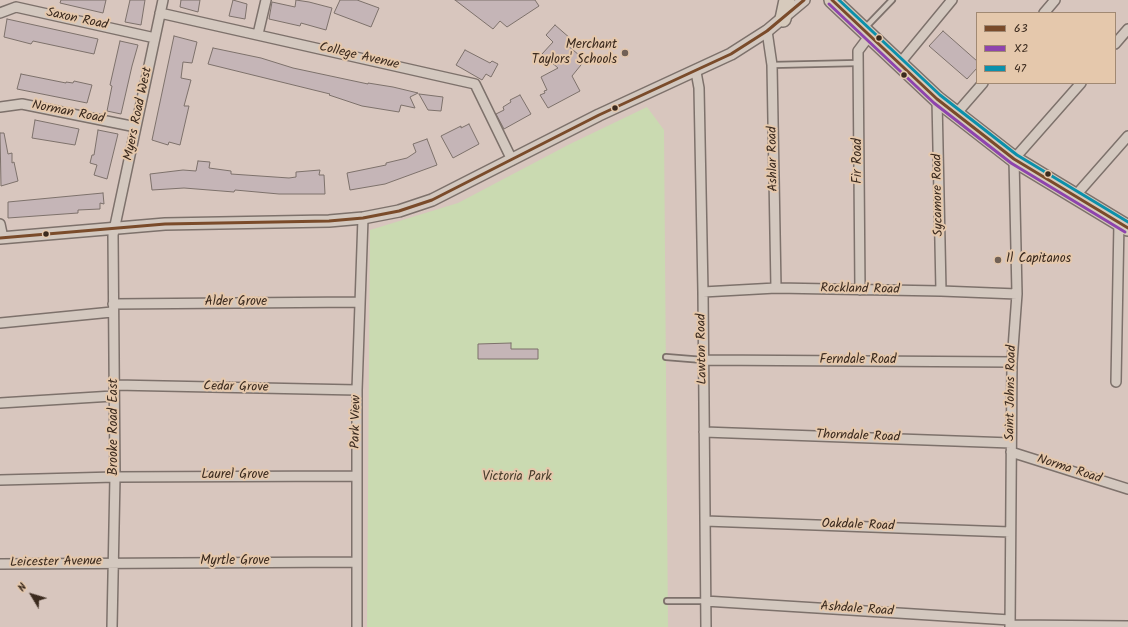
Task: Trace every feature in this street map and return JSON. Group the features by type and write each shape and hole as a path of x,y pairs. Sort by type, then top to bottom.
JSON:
{"highway":[{"path":"783,19 787,0"},
{"path":"832,0 937,99 1014,159 1124,225"}],"street":[{"name":"Myers Road West","path":"115,228 163,0"},
{"path":"258,34 266,0"},
{"path":"0,224 2,238 165,224 329,221 363,218 393,212 432,200 599,115 696,72 731,54 768,31 804,0"},
{"path":"900,63 952,0"},
{"path":"1045,12 1056,0"},
{"name":"Saxon Road","path":"0,13 16,7 155,38"},
{"name":"College Avenue","path":"160,13 475,84 512,160"},
{"path":"1116,43 1128,29"},
{"name":"Ashlar Road","path":"768,31 772,65 776,288"},
{"name":"Fir Road","path":"860,290 858,51 867,32"},
{"name":"Lawton Road","path":"696,72 699,88 703,292 706,627"},
{"path":"956,114 982,84"},
{"path":"1014,159 1080,84"},
{"name":"Sycamore Road","path":"937,99 941,291"},
{"name":"Norman Road","path":"0,108 22,104 136,127"},
{"path":"1076,195 1128,136"},
{"name":"Saint Johns Road","path":"1010,624 1012,362 1017,294 1014,159"},
{"name":"Park View","path":"357,627 357,390 363,218"},
{"path":"1116,382 1124,225"},
{"name":"Brooke Road East","path":"112,627 115,477 113,396 115,385 112,308 113,235 115,228"},
{"name":"Rockland Road","path":"703,292 776,288 1017,294"},
{"name":"Alder Grove","path":"0,323 112,308 359,302"},
{"name":"Ferndale Road","path":"704,360 1012,362"},
{"name":"Cedar Grove","path":"115,385 357,390"},
{"path":"0,403 113,396"},
{"name":"Thorndale Road","path":"704,432 1011,447"},
{"name":"Norma Road","path":"1011,447 1128,489"},
{"name":"Laurel Grove","path":"0,480 115,477 356,476"},
{"name":"Oakdale Road","path":"705,521 1010,532"},
{"name":"Myrtle Grove","path":"113,562 356,562"},
{"name":"Leicester Avenue","path":"0,564 113,562"},
{"name":"Ashdale Road","path":"705,601 1010,624 1128,626"}],"lane":[{"path":"867,32 892,0"},
{"path":"772,65 858,63"},
{"path":"666,357 704,360"},
{"path":"668,601 705,601"}],"green space":[{"name":"Victoria Park","path":"647,107 664,130 668,627 367,627 370,230 458,203 570,144"}],"building":[{"path":"61,0 106,0 103,13 60,3"},
{"path":"130,0 145,0 141,25 125,22"},
{"path":"181,0 200,0 198,12 180,7"},
{"path":"233,0 247,4 245,19 229,16"},
{"path":"296,0 332,8 326,30 301,23 300,26 269,19 272,2 295,7"},
{"path":"340,0 357,0 379,8 371,27 334,13"},
{"path":"455,0 535,0 539,6 507,27 500,21 493,29"},
{"path":"7,19 98,39 94,54 33,41 31,44 4,37"},
{"path":"555,25 571,39 567,45 585,60 572,76 580,91 548,108 540,95 545,93 544,91 547,90 541,77 558,68 542,54 553,42 546,35"},
{"path":"943,31 976,60 976,69 967,79 929,46"},
{"path":"174,36 197,42 192,63 183,62 181,78 191,80 184,106 189,106 180,145 169,142 168,145 152,140"},
{"path":"120,41 138,45 121,114 107,111 112,86 110,85"},
{"path":"213,48 261,58 293,68 418,93 410,97 415,108 401,105 399,112 362,106 329,95 330,94 208,64"},
{"path":"465,50 490,63 492,61 498,64 491,77 486,74 482,80 456,65"},
{"path":"21,74 66,83 73,83 74,81 92,85 87,103 17,89"},
{"path":"419,94 443,97 441,111 428,110"},
{"path":"520,95 531,114 504,129 496,114 504,110 503,107 511,102 510,100"},
{"path":"35,120 79,129 75,145 32,138"},
{"path":"469,124 479,144 453,158 441,136 461,126 461,128"},
{"path":"98,130 118,134 107,179 94,175 97,165 90,163 92,155 94,155"},
{"path":"0,133 4,133 8,154 12,153 12,163 14,162 18,181 1,186"},
{"path":"427,139 437,165 385,184 350,190 347,173 386,165 386,163 407,158 416,152 413,144"},
{"path":"198,161 210,162 209,168 231,171 231,174 289,178 296,177 296,172 320,170 319,175 324,175 325,194 279,194 235,190 234,192 184,188 152,190 150,174 183,170 196,171"},
{"path":"103,193 104,204 100,203 100,209 78,210 78,213 8,218 8,202"},
{"path":"511,343 511,349 538,349 538,359 478,359 478,344"}],"transit line":[{"name":"63","path":"0,238 165,224 329,221 363,218 399,211 432,200 599,115 731,54 767,31 804,0"},
{"name":"63","path":"832,0 937,99 1014,159 1128,228"},
{"name":"47","path":"839,0 940,95 1017,155 1128,222"},
{"name":"X2","path":"829,4 934,103 1011,163 1125,232"}],"place":[{"name":"Merchant Taylors' Schools","path":"625,53"},
{"name":"Il Capitanos","path":"998,260"}]}
